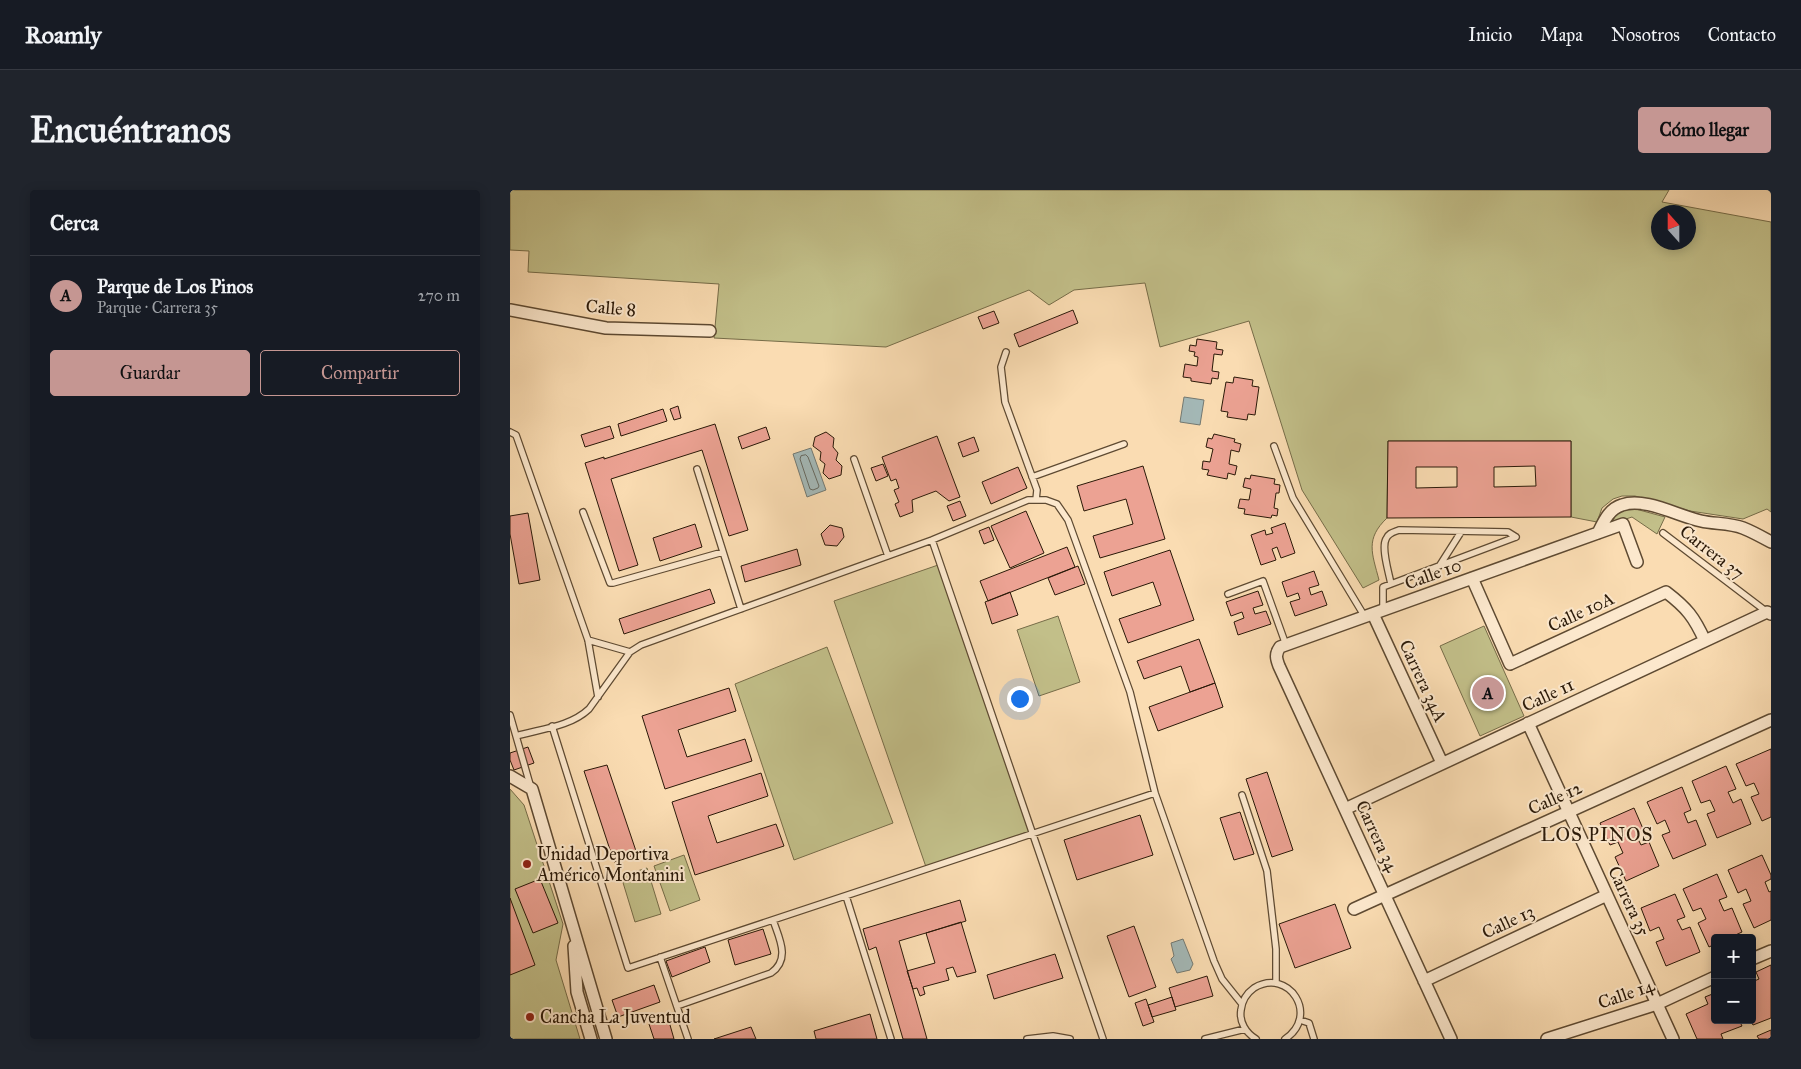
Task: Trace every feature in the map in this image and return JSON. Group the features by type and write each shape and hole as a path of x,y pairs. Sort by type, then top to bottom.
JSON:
{"street":[{"name":"Calle 8","path":"510,310 606,328 710,331"},
{"path":"1598,533 1604,519 1612,511 1620,506 1636,503 1701,521 1741,528 1771,542"},
{"name":"Calle 10","path":"1283,646 1623,524 1637,562"},
{"name":"Calle 10A","path":"1472,578 1510,664 1666,592 1688,610 1705,641"},
{"name":"Calle 11","path":"1345,808 1769,613"},
{"name":"Carrera 34A","path":"1374,614 1442,763"},
{"name":"Carrera 34","path":"1283,646 1276,658 1278,666 1451,1039"},
{"name":"Calle 12","path":"1354,909 1771,720"},
{"name":"Carrera 35","path":"1528,724 1673,1039"},
{"path":"510,776 532,789 606,1039"},
{"name":"Calle 13","path":"1424,981 1607,895"},
{"path":"572,922 577,992 591,1039"},
{"path":"1756,957 1771,951"},
{"name":"Calle 14","path":"1551,1038 1569,1036 1657,1004 1711,979"}],"lane":[{"path":"1006,352 1001,379 1005,402 1037,490 1036,500"},
{"path":"510,432 516,435 588,640 598,697"},
{"path":"1032,477 1124,444"},
{"path":"1274,446 1293,498 1374,614"},
{"path":"854,459 888,556"},
{"path":"698,469 742,609"},
{"path":"516,736 581,716 598,697 630,652 641,645 932,540 1028,500 1046,500 1057,504 1068,520 1130,692 1155,793 1214,961 1222,979 1242,1004"},
{"path":"583,512 610,583 723,552"},
{"path":"1374,614 1383,587 1391,584 1440,565 1516,537 1508,532 1399,530 1390,533 1386,538 1384,546 1391,584"},
{"path":"1440,565 1461,532"},
{"name":"Carrera 37","path":"1663,533 1769,613"},
{"path":"932,540 1103,1039"},
{"path":"1228,594 1263,581 1283,646"},
{"path":"588,640 630,652"},
{"path":"510,715 532,789"},
{"path":"552,726 628,968 1155,793"},
{"path":"1242,795 1268,871 1276,949 1276,983"},
{"path":"846,896 891,1039"},
{"path":"676,1006 771,973 777,969 783,956 783,950 773,920"},
{"path":"660,957 688,1039"},
{"path":"1256,1039 1245,1029 1240,1013 1242,1004 1245,996 1259,985 1276,983 1286,986 1293,992 1299,1001 1301,1010 1297,1028 1285,1039"},
{"path":"1300,1020 1309,1023 1314,1039"},
{"path":"1205,1039 1245,1029"},
{"path":"1027,1039 1053,1036 1070,1039"}],"shaded area":[{"path":"510,190 1669,190 1662,202 1678,205 1651,205 1651,250 1696,250 1696,208 1771,222 1771,512 1767,509 1743,519 1690,511 1635,496 1622,496 1613,499 1602,508 1597,522 1571,517 1571,441 1388,441 1387,518 1375,533 1372,547 1379,580 1363,588 1302,490 1249,321 1160,347 1145,283 1074,290 1049,305 1029,290 886,347 714,338 719,284 528,272 529,251 510,250"},
{"path":"1632,508 1665,517 1657,534 1632,517 1611,524 1617,513"},
{"path":"941,564 1033,830 926,867 834,601"},
{"path":"1058,616 1080,682 1039,696 1017,630"},
{"path":"1484,626 1524,716 1480,736 1440,646"},
{"path":"827,647 893,823 794,860 735,684"},
{"name":"Unidad Deportiva Américo Montanini","path":"510,789 524,805 563,924 556,960 580,1039 510,1039"},
{"path":"684,855 700,900 670,911 654,866"},
{"path":"647,868 661,914 635,922 621,876"}],"water":[{"path":"1184,397 1204,400 1200,425 1180,422"},
{"path":"811,448 826,490 807,497 793,454"},
{"path":"1183,939 1193,964 1190,970 1177,973 1171,959 1174,956 1171,943"}],"building":[{"path":"1073,310 1078,323 1019,347 1014,334"},
{"path":"994,311 999,323 983,329 978,317"},
{"path":"1197,339 1217,342 1216,349 1223,350 1222,355 1214,354 1212,371 1219,372 1218,379 1212,378 1211,384 1191,381 1191,378 1183,377 1185,364 1197,366 1198,357 1194,356 1195,352 1189,351 1190,345 1196,346"},
{"path":"1234,377 1253,380 1252,386 1259,387 1255,415 1248,414 1247,420 1227,417 1228,412 1221,411 1226,382 1233,383"},
{"path":"678,406 681,418 674,420 670,409"},
{"path":"663,409 667,421 621,436 618,424"},
{"path":"715,424 748,530 729,536 702,450 611,479 638,565 619,571 585,463 604,457 604,459"},
{"path":"610,426 614,438 585,447 581,435"},
{"path":"766,427 770,439 742,449 738,437"},
{"path":"826,432 834,438 833,447 838,453 836,460 842,466 841,475 829,479 823,473 825,464 820,460 821,452 813,446 815,437"},
{"path":"1214,434 1235,439 1234,442 1241,444 1239,452 1231,450 1229,464 1237,466 1235,475 1228,473 1227,479 1207,475 1209,470 1202,469 1203,461 1210,462 1213,449 1206,447 1208,438 1212,439"},
{"path":"937,436 960,497 949,501 936,491 912,500 913,512 900,517 895,504 899,502 894,490 899,488 896,479 891,481 882,457"},
{"path":"974,437 979,451 963,457 958,443"},
{"path":"1388,441 1571,441 1571,517 1387,518","holes":["1535,466 1536,486 1494,487 1494,467","1416,467 1457,467 1457,487 1416,488"]},
{"path":"883,464 888,476 876,481 871,468"},
{"path":"1143,466 1165,539 1100,558 1093,536 1133,524 1126,499 1084,511 1077,486"},
{"path":"1018,467 1027,488 991,504 982,482"},
{"path":"1251,475 1275,479 1274,484 1280,485 1279,493 1276,493 1274,508 1278,509 1277,516 1272,515 1271,518 1244,514 1245,509 1238,508 1240,499 1249,500 1251,489 1243,487 1245,478 1250,479"},
{"path":"960,501 966,516 953,521 947,506"},
{"path":"1026,511 1044,553 1010,568 991,526"},
{"path":"528,513 540,580 519,584 510,534 510,516"},
{"path":"1285,523 1295,553 1281,558 1277,547 1272,549 1276,560 1261,565 1251,535 1265,530 1266,535 1273,533 1271,528"},
{"path":"695,524 702,547 660,561 653,538"},
{"path":"830,525 842,528 844,537 837,546 825,545 821,534"},
{"path":"989,527 994,540 984,544 979,531"},
{"path":"1067,547 1075,567 988,601 980,581"},
{"path":"797,549 801,565 745,582 741,566"},
{"path":"1170,550 1194,620 1128,643 1119,619 1161,605 1153,582 1112,596 1104,572"},
{"path":"1078,566 1085,584 1055,595 1048,578"},
{"path":"1314,571 1319,585 1309,588 1311,595 1322,591 1327,605 1295,616 1290,602 1300,599 1298,593 1287,597 1282,582"},
{"path":"710,589 715,603 624,634 619,619"},
{"path":"1258,591 1263,605 1253,608 1255,614 1266,611 1271,624 1238,635 1234,622 1244,618 1242,612 1231,616 1226,602"},
{"path":"1010,592 1018,615 992,624 985,602"},
{"path":"1199,639 1215,683 1190,692 1181,666 1144,679 1137,661"},
{"path":"1215,683 1223,707 1158,731 1149,707"},
{"path":"729,688 736,711 678,730 687,757 745,739 752,761 665,789 642,716"},
{"path":"528,747 534,763 514,770 510,760 510,753"},
{"path":"1771,749 1771,817 1762,821 1751,797 1759,794 1754,783 1746,786 1736,764"},
{"path":"607,765 637,854 614,862 584,771"},
{"path":"1726,766 1736,789 1728,792 1733,803 1741,799 1751,824 1717,838 1707,814 1715,811 1710,800 1701,803 1692,781"},
{"path":"1267,772 1293,850 1272,857 1246,779"},
{"path":"761,773 768,796 708,816 717,843 776,824 784,846 695,875 672,802"},
{"path":"1682,787 1691,810 1684,813 1688,823 1696,820 1706,845 1673,859 1662,835 1670,832 1665,820 1657,824 1647,802"},
{"path":"1634,808 1644,831 1636,835 1641,845 1649,842 1659,866 1626,881 1615,857 1623,853 1618,842 1610,845 1600,823"},
{"path":"1240,812 1254,854 1234,860 1220,818"},
{"path":"1140,815 1153,855 1077,880 1064,840"},
{"path":"1762,855 1771,875 1771,879 1765,882 1769,892 1771,891 1771,920 1754,928 1743,904 1751,901 1746,889 1738,893 1728,870"},
{"path":"1717,874 1727,897 1719,900 1724,911 1732,908 1742,932 1738,934 1711,934 1711,946 1709,947 1698,923 1706,919 1701,908 1693,911 1683,889"},
{"path":"540,879 558,923 533,933 515,889"},
{"path":"1675,894 1685,917 1677,920 1682,930 1690,927 1700,952 1666,966 1656,942 1664,939 1659,927 1650,931 1641,908"},
{"path":"510,898 535,965 510,975"},
{"path":"960,900 966,921 899,941 927,1039 903,1039 876,947 869,950 863,929"},
{"path":"1335,904 1351,948 1295,968 1279,924"},
{"path":"961,922 976,972 957,977 953,967 946,969 949,980 923,987 925,994 920,996 917,988 913,989 907,971 935,963 926,933"},
{"path":"1134,926 1156,987 1129,997 1107,936"},
{"path":"763,929 771,954 735,965 728,940"},
{"path":"705,947 710,962 672,977 666,961"},
{"path":"1055,954 1063,978 994,999 987,975"},
{"path":"1771,965 1771,1018 1756,1024 1756,980 1759,979 1756,972"},
{"path":"1207,976 1213,996 1175,1007 1169,988"},
{"path":"654,985 660,1002 618,1017 612,1000"},
{"path":"1711,995 1711,1024 1741,1024 1742,1026 1721,1034 1723,1039 1697,1039 1686,1014 1708,1004 1705,997"},
{"path":"1172,997 1176,1010 1152,1017 1148,1005"},
{"path":"1146,999 1154,1022 1143,1026 1135,1003"},
{"path":"870,1014 877,1039 816,1039 814,1031"},
{"path":"668,1018 674,1039 654,1039 649,1024"},
{"path":"751,1027 756,1039 714,1039"},
{"path":"1771,1030 1771,1039 1759,1039 1757,1036"}],"place":[{"name":"Parque de Los Pinos","path":"1488,693"},
{"name":"Unidad Deportiva Américo Montanini","path":"527,864"},
{"name":"Cancha La Juventud","path":"530,1017"}],"district":[{"name":"LOS PINOS","path":"1597,834"}]}
